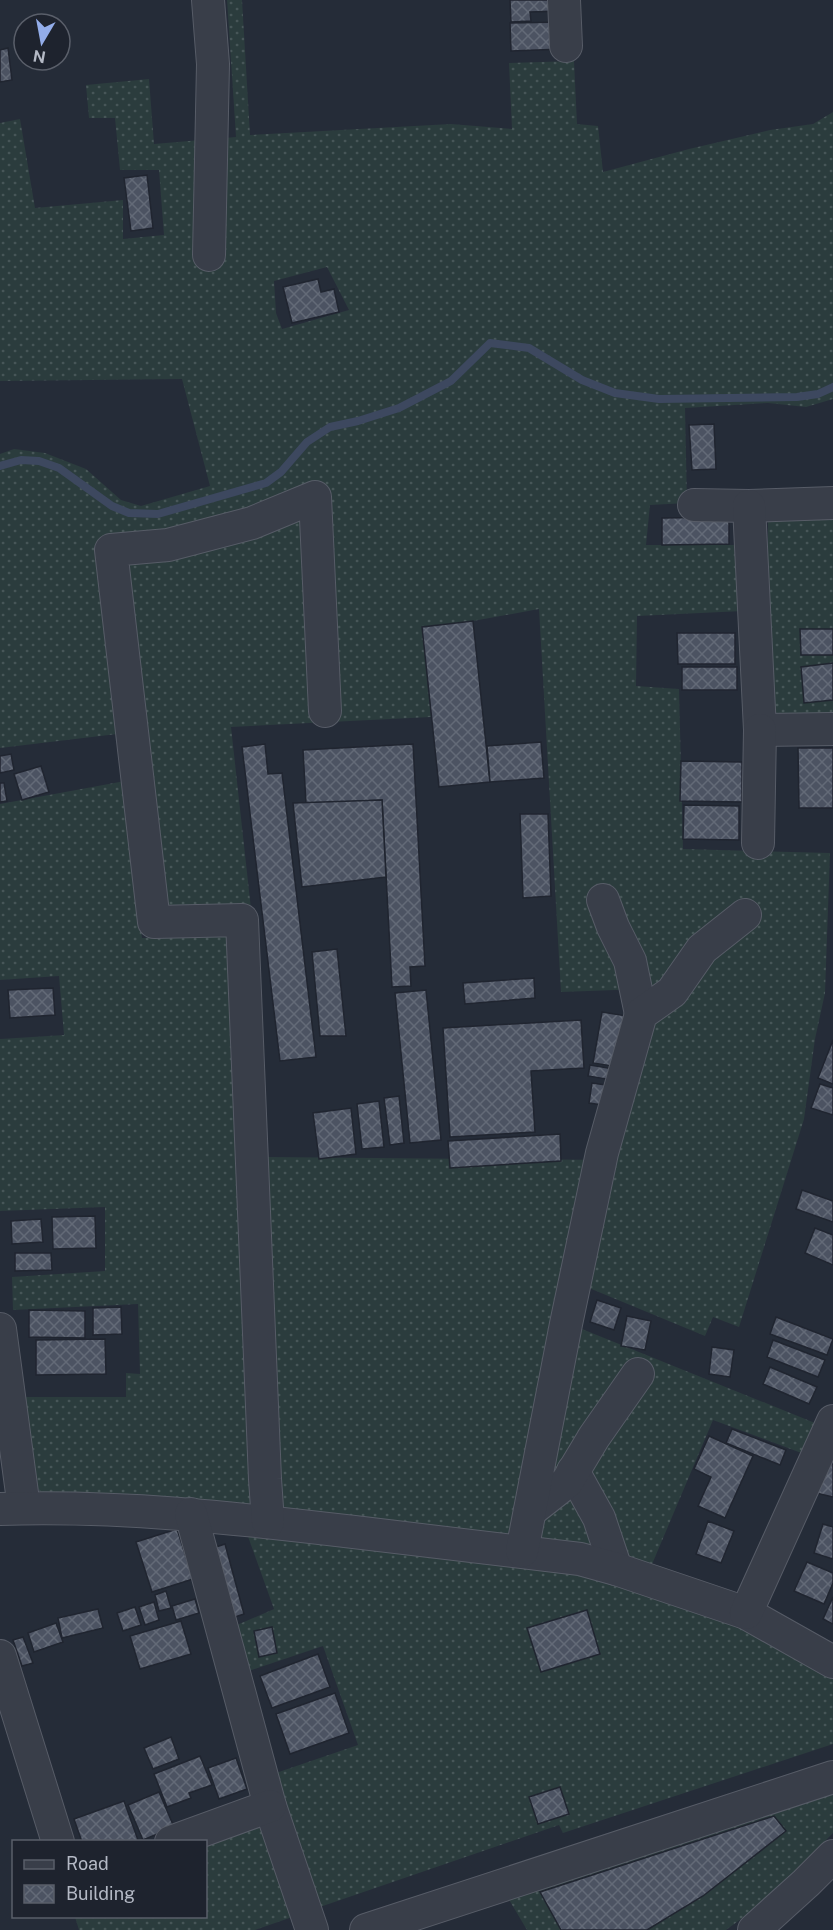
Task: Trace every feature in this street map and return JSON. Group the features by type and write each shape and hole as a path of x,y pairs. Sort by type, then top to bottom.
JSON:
{"street":[{"path":"208,0 213,64 209,255"},
{"path":"564,0 566,46"},
{"path":"268,1522 242,920 154,922 111,550 179,543 252,523 315,497 325,711"},
{"path":"694,505 833,503"},
{"path":"749,506 760,730 758,843"},
{"path":"760,730 833,729"},
{"path":"522,1551 602,1153 641,1014 630,961 603,900"},
{"path":"641,1014 672,993 702,949 745,915"},
{"path":"0,1329 12,1509 191,1514 580,1559 746,1613 833,1662"},
{"path":"530,1511 567,1482 594,1437 638,1374"},
{"path":"746,1613 833,1421"},
{"path":"573,1471 599,1518 616,1569"},
{"path":"191,1514 270,1806 312,1930"},
{"path":"0,1656 57,1840"},
{"path":"366,1930 833,1777"},
{"path":"176,1840 270,1806"},
{"path":"754,1930 833,1856"}],"shaded area":[{"path":"227,0 242,0 250,135 451,124 512,129 509,63 574,61 577,124 598,126 603,172 770,130 813,124 833,112 833,399 806,407 768,403 685,408 687,503 650,505 646,545 745,545 743,611 637,616 636,686 679,689 683,849 830,853 825,993 815,1039 804,1119 739,1327 713,1317 705,1336 589,1288 577,1327 815,1423 804,1454 713,1420 650,1569 284,1512 279,1507 267,1157 610,1160 643,989 561,992 539,609 473,621 422,627 431,717 231,727 251,909 168,912 117,734 0,748 0,454 14,449 45,453 86,469 121,500 141,506 210,486 182,379 0,381 0,123 20,119 35,208 123,200 123,239 164,235 159,170 120,170 115,118 89,118 86,85 149,79 154,144 236,137","holes":["327,267 349,310 282,329 276,313 274,281"]},
{"path":"833,497 833,722 768,723 768,517"},
{"path":"125,781 142,938 227,936 257,1506 42,1494 31,1479 20,1397 126,1397 126,1373 140,1374 138,1304 13,1310 12,1277 105,1271 105,1207 0,1211 0,1039 64,1035 59,976 0,980 0,804"},
{"path":"246,1531 549,1564 722,1614 833,1673 833,1744 563,1833 559,1825 317,1908 270,1775 358,1745 323,1646 243,1673 230,1628 274,1609"},
{"path":"833,1794 833,1833 764,1902 726,1930 527,1930 508,1898 590,1873"},
{"path":"263,1817 298,1915 255,1930 79,1930 75,1918 207,1918 207,1842"}],"building":[{"path":"510,0 560,0 561,11 530,12 531,21 511,22"},
{"path":"562,22 563,49 511,51 510,23"},
{"path":"8,48 12,80 0,82 0,50"},
{"path":"147,175 153,228 131,231 124,178"},
{"path":"318,279 321,292 334,289 339,312 292,323 283,287"},
{"path":"714,424 716,469 692,470 689,425"},
{"path":"729,517 729,544 662,545 662,518"},
{"path":"473,621 490,782 439,787 422,627"},
{"path":"800,629 833,629 833,655 801,655"},
{"path":"677,633 735,633 735,664 678,664"},
{"path":"833,663 833,700 804,703 801,667"},
{"path":"682,667 737,667 737,690 682,690"},
{"path":"541,742 544,778 490,782 487,746"},
{"path":"265,744 268,774 282,773 316,1057 280,1061 242,747"},
{"path":"413,744 425,966 410,967 411,986 392,987 382,800 306,804 303,750"},
{"path":"798,748 833,748 833,808 799,808"},
{"path":"11,754 14,770 0,773 0,756"},
{"path":"681,761 742,762 742,802 680,801"},
{"path":"41,766 49,792 22,800 14,774"},
{"path":"0,783 4,783 7,801 0,802"},
{"path":"382,800 386,877 302,887 293,803"},
{"path":"684,805 739,806 739,840 683,839"},
{"path":"520,814 548,814 551,896 523,898"},
{"path":"337,949 346,1036 320,1036 312,952"},
{"path":"534,978 535,998 465,1004 463,983"},
{"path":"53,988 55,1015 10,1018 8,990"},
{"path":"426,990 441,1140 410,1143 395,993"},
{"path":"602,1012 627,1016 618,1067 593,1063"},
{"path":"581,1020 584,1068 531,1071 535,1132 450,1137 443,1028"},
{"path":"833,1040 833,1084 818,1078"},
{"path":"590,1065 614,1069 612,1080 588,1076"},
{"path":"592,1083 613,1086 609,1106 589,1103"},
{"path":"820,1084 833,1088 833,1115 811,1108"},
{"path":"399,1096 404,1143 390,1145 384,1098"},
{"path":"379,1101 384,1147 362,1149 357,1104"},
{"path":"351,1108 356,1154 319,1159 313,1113"},
{"path":"560,1134 561,1161 450,1168 448,1141"},
{"path":"802,1190 833,1201 833,1222 796,1209"},
{"path":"95,1216 96,1248 53,1249 52,1217"},
{"path":"41,1219 43,1242 12,1244 11,1221"},
{"path":"815,1228 833,1235 833,1265 805,1253"},
{"path":"15,1253 51,1253 52,1270 15,1271"},
{"path":"597,1300 621,1308 614,1330 590,1322"},
{"path":"121,1307 122,1334 93,1335 93,1308"},
{"path":"29,1310 85,1311 85,1338 29,1337"},
{"path":"627,1316 651,1321 645,1350 621,1346"},
{"path":"776,1317 833,1339 827,1355 770,1334"},
{"path":"105,1339 106,1374 36,1375 36,1340"},
{"path":"773,1340 825,1360 818,1377 767,1357"},
{"path":"712,1347 734,1350 730,1377 709,1374"},
{"path":"770,1367 817,1387 809,1404 763,1384"},
{"path":"732,1429 786,1450 780,1465 726,1443"},
{"path":"709,1436 753,1456 725,1518 698,1506 711,1477 694,1469"},
{"path":"824,1462 833,1464 833,1497 816,1493"},
{"path":"708,1521 734,1531 721,1563 696,1554"},
{"path":"823,1524 833,1527 833,1559 814,1553"},
{"path":"177,1529 193,1579 152,1592 136,1542"},
{"path":"225,1544 244,1614 229,1619 210,1549"},
{"path":"807,1562 833,1573 833,1583 824,1604 794,1591"},
{"path":"166,1591 171,1608 159,1611 155,1595"},
{"path":"833,1597 833,1624 823,1619"},
{"path":"195,1599 199,1613 176,1620 172,1606"},
{"path":"154,1602 159,1620 145,1625 139,1607"},
{"path":"135,1607 141,1625 123,1631 117,1613"},
{"path":"98,1609 103,1628 62,1638 58,1618"},
{"path":"587,1610 600,1654 541,1672 527,1628"},
{"path":"181,1621 191,1654 140,1669 130,1636"},
{"path":"56,1623 63,1642 34,1652 28,1633"},
{"path":"272,1627 277,1653 259,1657 254,1631"},
{"path":"23,1637 33,1663 22,1666 13,1640"},
{"path":"318,1654 330,1687 272,1708 260,1676"},
{"path":"335,1693 349,1733 290,1754 276,1714"},
{"path":"171,1737 179,1759 153,1769 144,1748"},
{"path":"200,1756 212,1785 189,1793 191,1798 167,1807 154,1774"},
{"path":"236,1758 247,1789 219,1799 208,1768"},
{"path":"560,1787 569,1814 538,1824 529,1797"},
{"path":"159,1792 174,1827 143,1840 128,1805"},
{"path":"124,1801 138,1840 81,1840 74,1819"},
{"path":"774,1816 786,1831 703,1896 647,1930 561,1930 540,1892"}],"waterway":[{"path":"0,466 21,460 39,461 59,468 112,506 129,513 158,514 266,483 281,472 307,442 330,427 399,408 451,381 490,343 529,348 582,380 615,393 659,399 797,397 818,394 833,387"}]}
